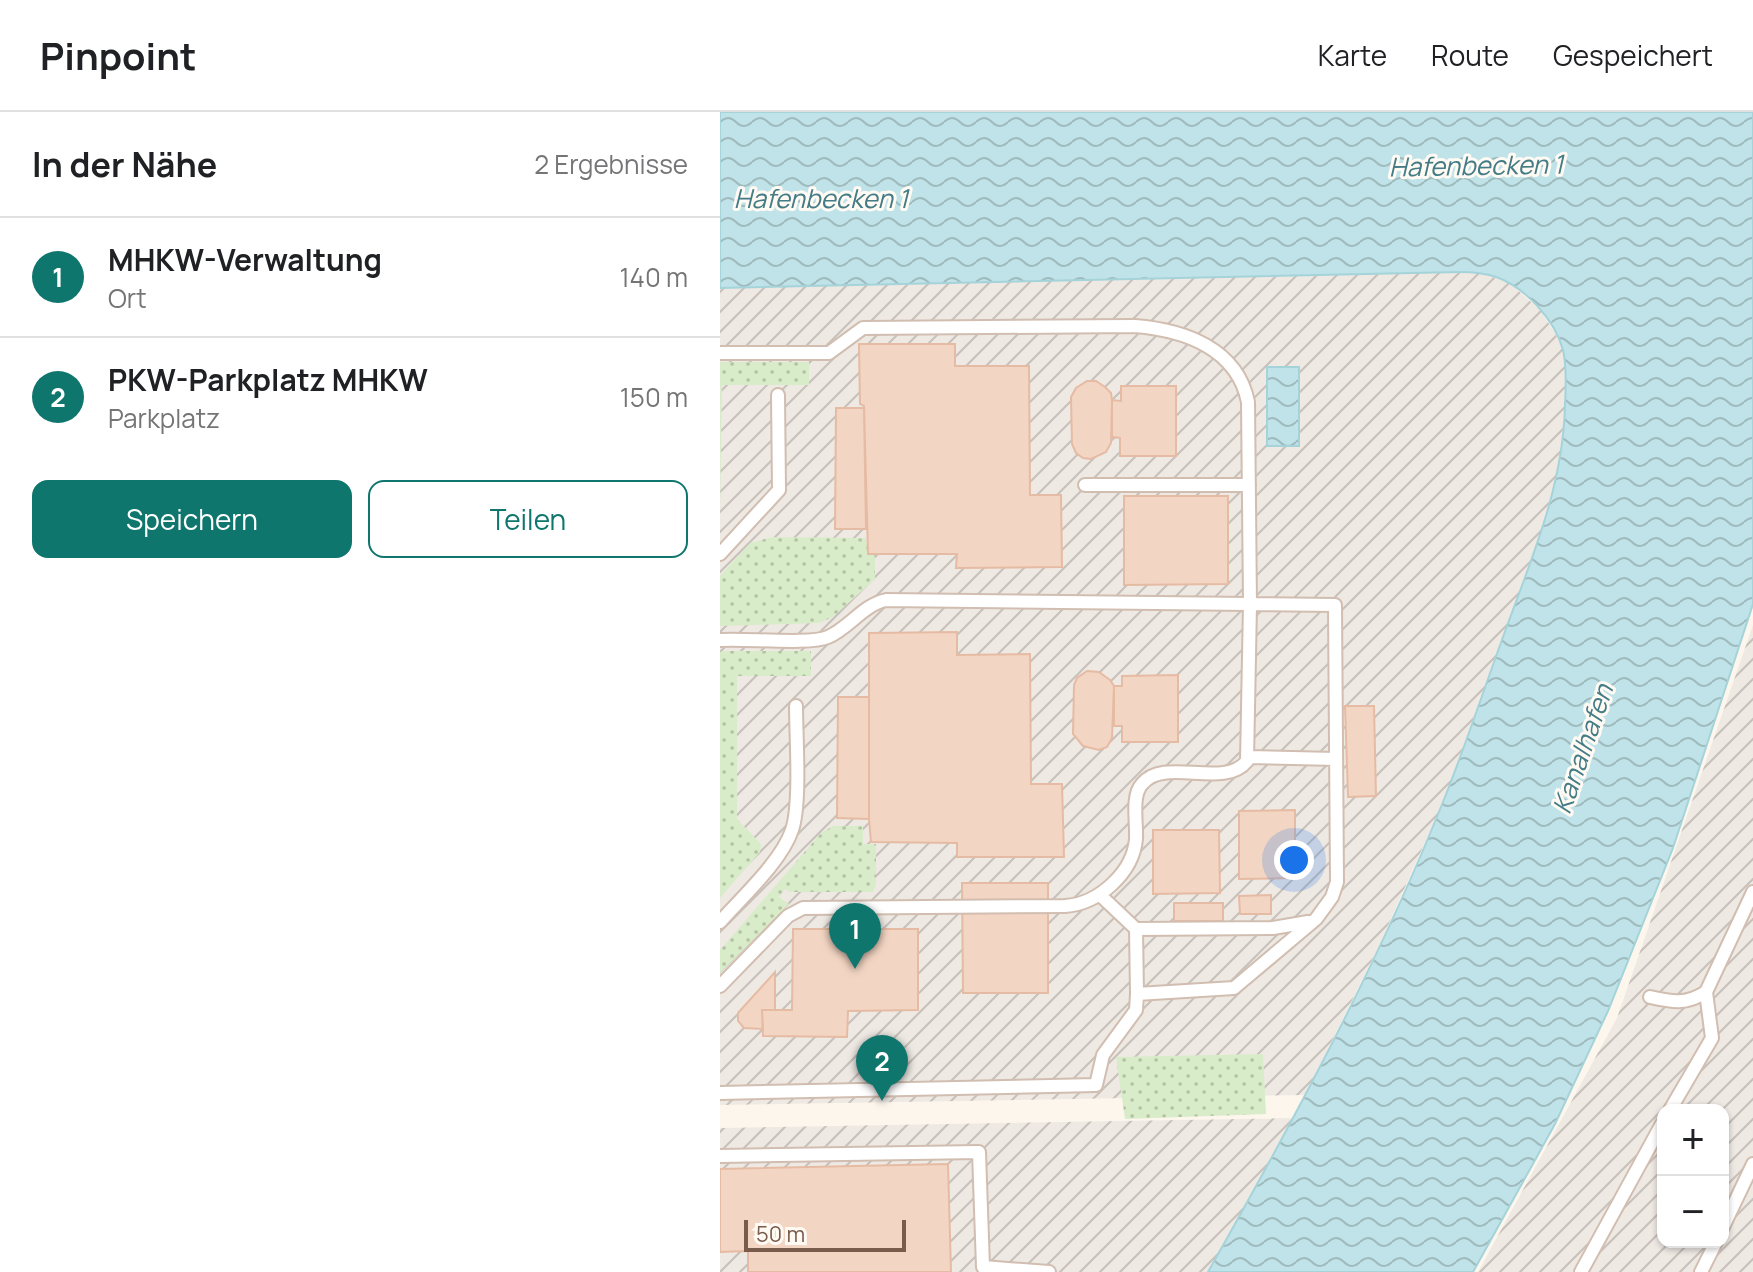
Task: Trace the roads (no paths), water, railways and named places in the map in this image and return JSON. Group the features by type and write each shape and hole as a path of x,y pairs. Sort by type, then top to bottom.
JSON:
{"lane":[{"path":"720,353 829,353 863,328 1135,326 1172,332 1215,350 1240,377 1249,409 1250,604 1248,757 1242,767 1233,772 1162,774 1142,783 1137,793 1134,851 1100,895 1070,906 803,908 788,916 720,986"},
{"path":"720,554 779,490 778,395"},
{"path":"1085,485 1249,485"},
{"path":"720,640 823,639 871,606 886,600 1335,605 1337,887 1316,919 1231,990 1137,994"},
{"path":"720,922 779,854 793,827 796,706"},
{"path":"1248,757 1336,759"},
{"path":"1674,1104 1712,1038 1706,992 1753,892"},
{"path":"1100,895 1136,929 1273,928 1300,925 1316,919"},
{"path":"720,1093 1096,1085 1103,1055 1136,1010 1136,929"},
{"path":"1650,997 1676,1003 1691,1001 1706,992"},
{"path":"1581,1272 1657,1133"},
{"path":"720,1156 979,1152 983,1267 1049,1272"},
{"path":"1729,1214 1753,1164"},
{"path":"1701,1272 1713,1248"}],"water":[{"path":"720,112 1753,112 1753,604 1673,848 1608,1011 1555,1124 1473,1272 1208,1272 1363,982 1418,862 1459,761 1544,523 1563,436 1566,391 1563,350 1546,316 1518,288 1496,277 1469,272 720,288"},
{"path":"1267,367 1299,367 1299,446 1267,446"}],"place":[{"name":"MHKW-Verwaltung","path":"855,969"},
{"name":"PKW-Parkplatz MHKW","path":"882,1101"}],"water label":[{"name":"Hafenbecken 1","path":"1476,166"},
{"name":"Hafenbecken 1","path":"821,199"},
{"name":"Kanalhafen","path":"1583,749"}]}
